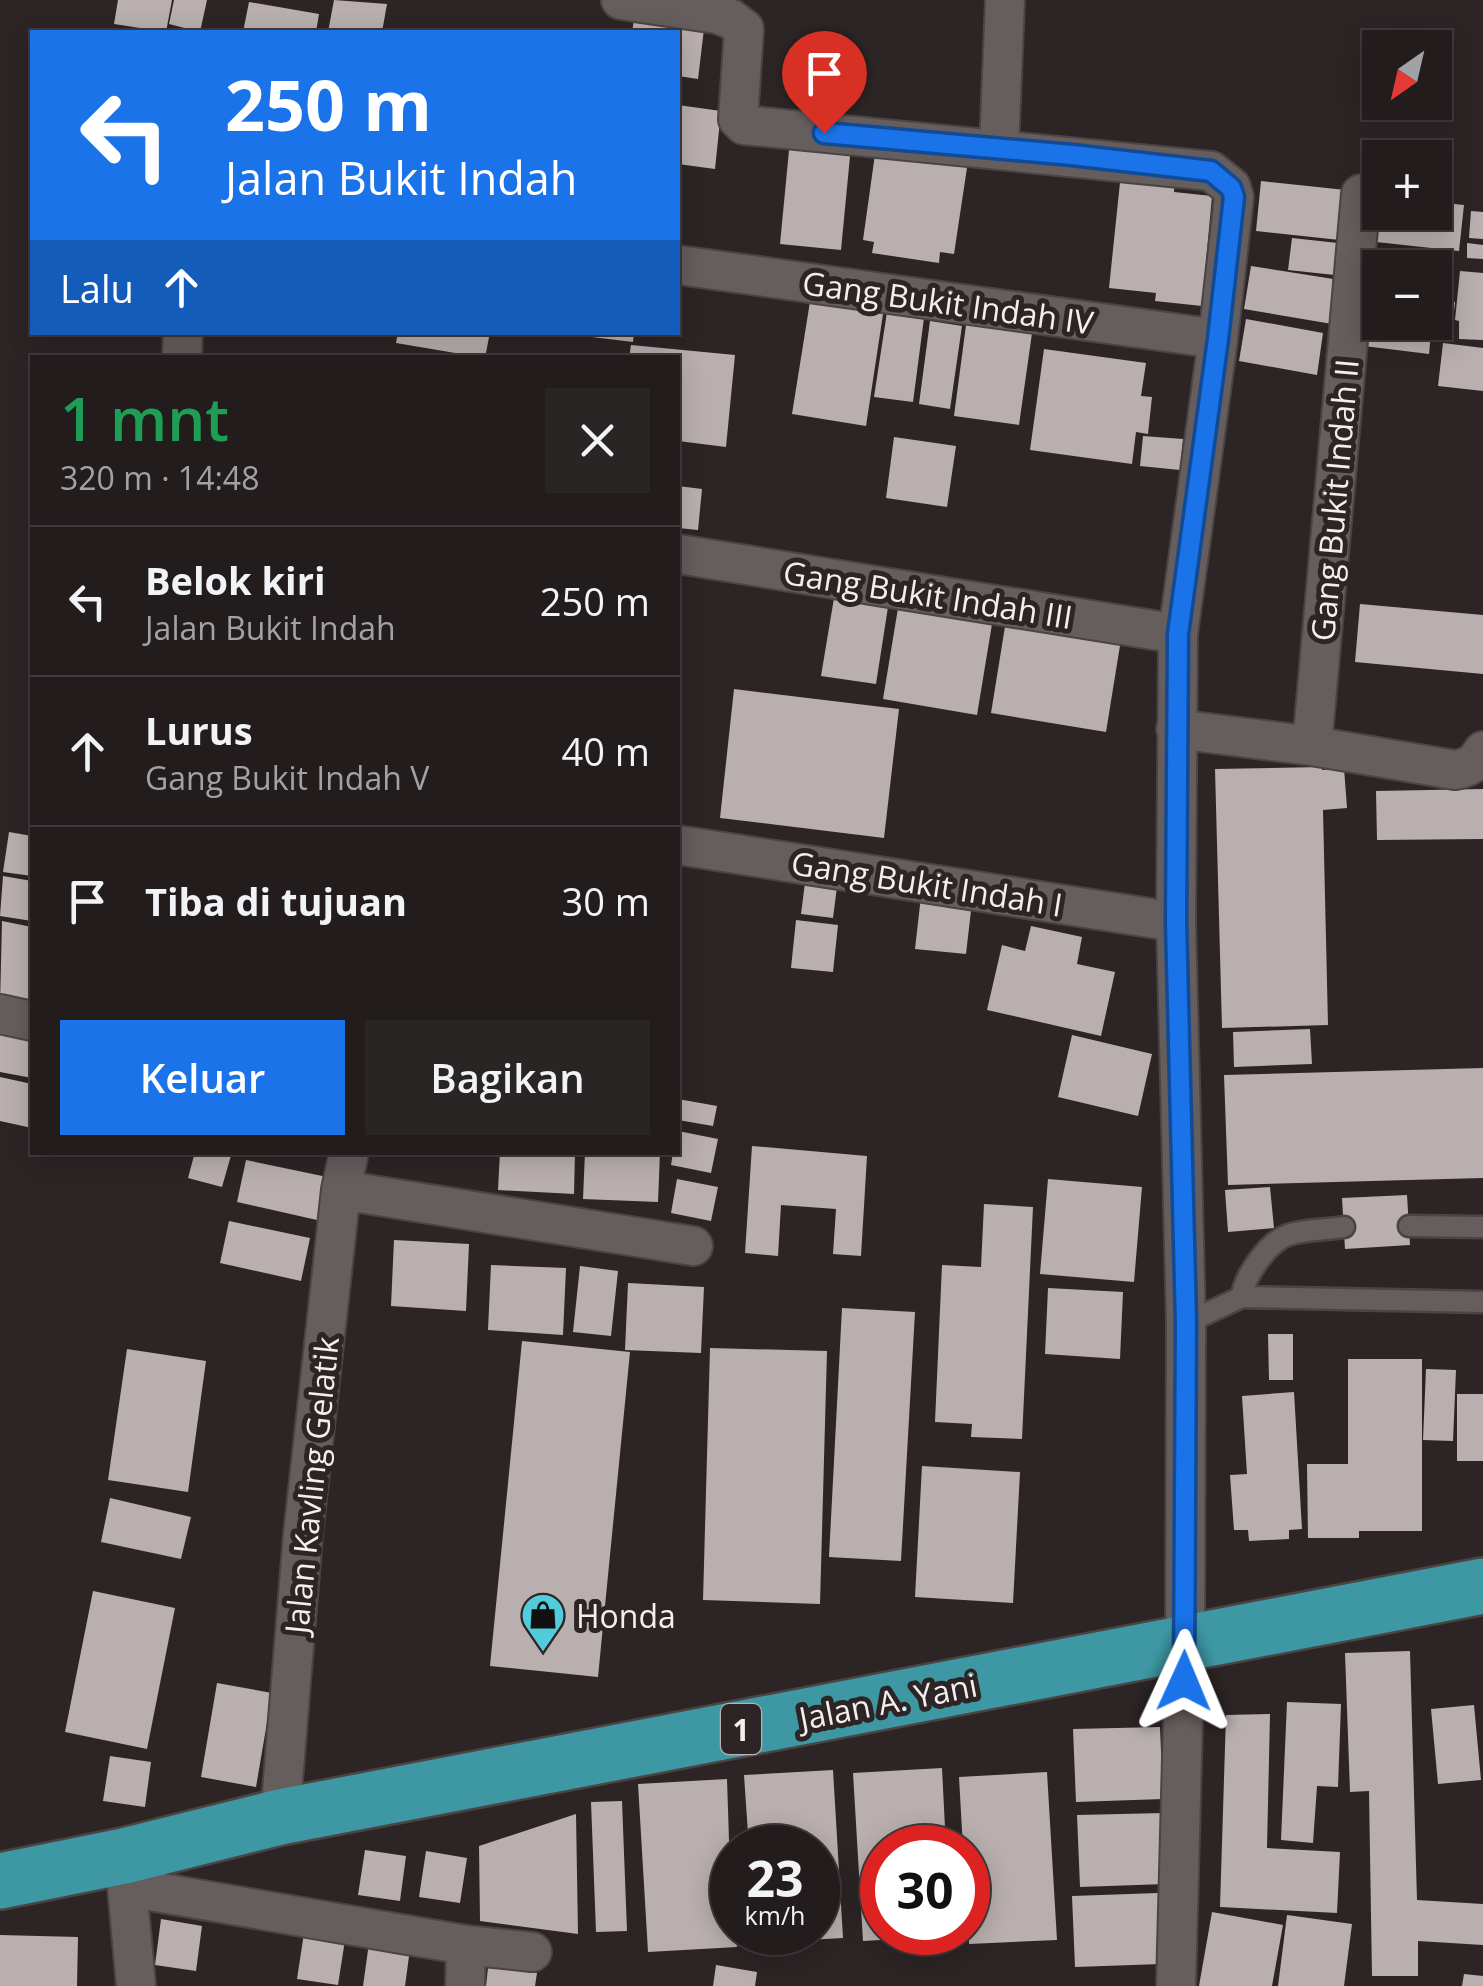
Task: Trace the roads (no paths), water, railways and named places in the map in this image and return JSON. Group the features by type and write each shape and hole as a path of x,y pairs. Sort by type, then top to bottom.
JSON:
{"highway":[{"name":"Jalan A. Yani","path":"0,1881 126,1872 280,1818 1483,1586"}],"street":[{"path":"621,0 717,14 731,18 744,29 738,118 744,125 1211,171 1231,188 1234,197 1178,634 1176,922 1186,1322 1185,1644 1176,1986"},
{"path":"999,148 1005,0"},
{"name":"Gang Bukit Indah II","path":"1312,746 1362,194"},
{"name":"Gang Bukit Indah IV","path":"680,265 1218,339"},
{"name":"Gang Bukit Indah III","path":"680,554 1178,634"},
{"path":"1176,729 1456,770 1467,768 1481,756"},
{"name":"Gang Bukit Indah I","path":"680,845 1176,922"},
{"path":"0,1014 30,1020"},
{"name":"Jalan Kavling Gelatik","path":"280,1818 303,1535 348,1155"},
{"path":"342,1190 693,1246"},
{"path":"136,1986 126,1872 466,1945 532,1952"},
{"path":"464,1986 466,1945"}],"lane":[{"path":"1409,1226 1483,1226"},
{"path":"1242,1297 1243,1284 1253,1270 1286,1236 1344,1227"},
{"path":"1186,1322 1242,1297 1483,1302"}],"place":[{"name":"Honda","path":"543,1653"}]}
